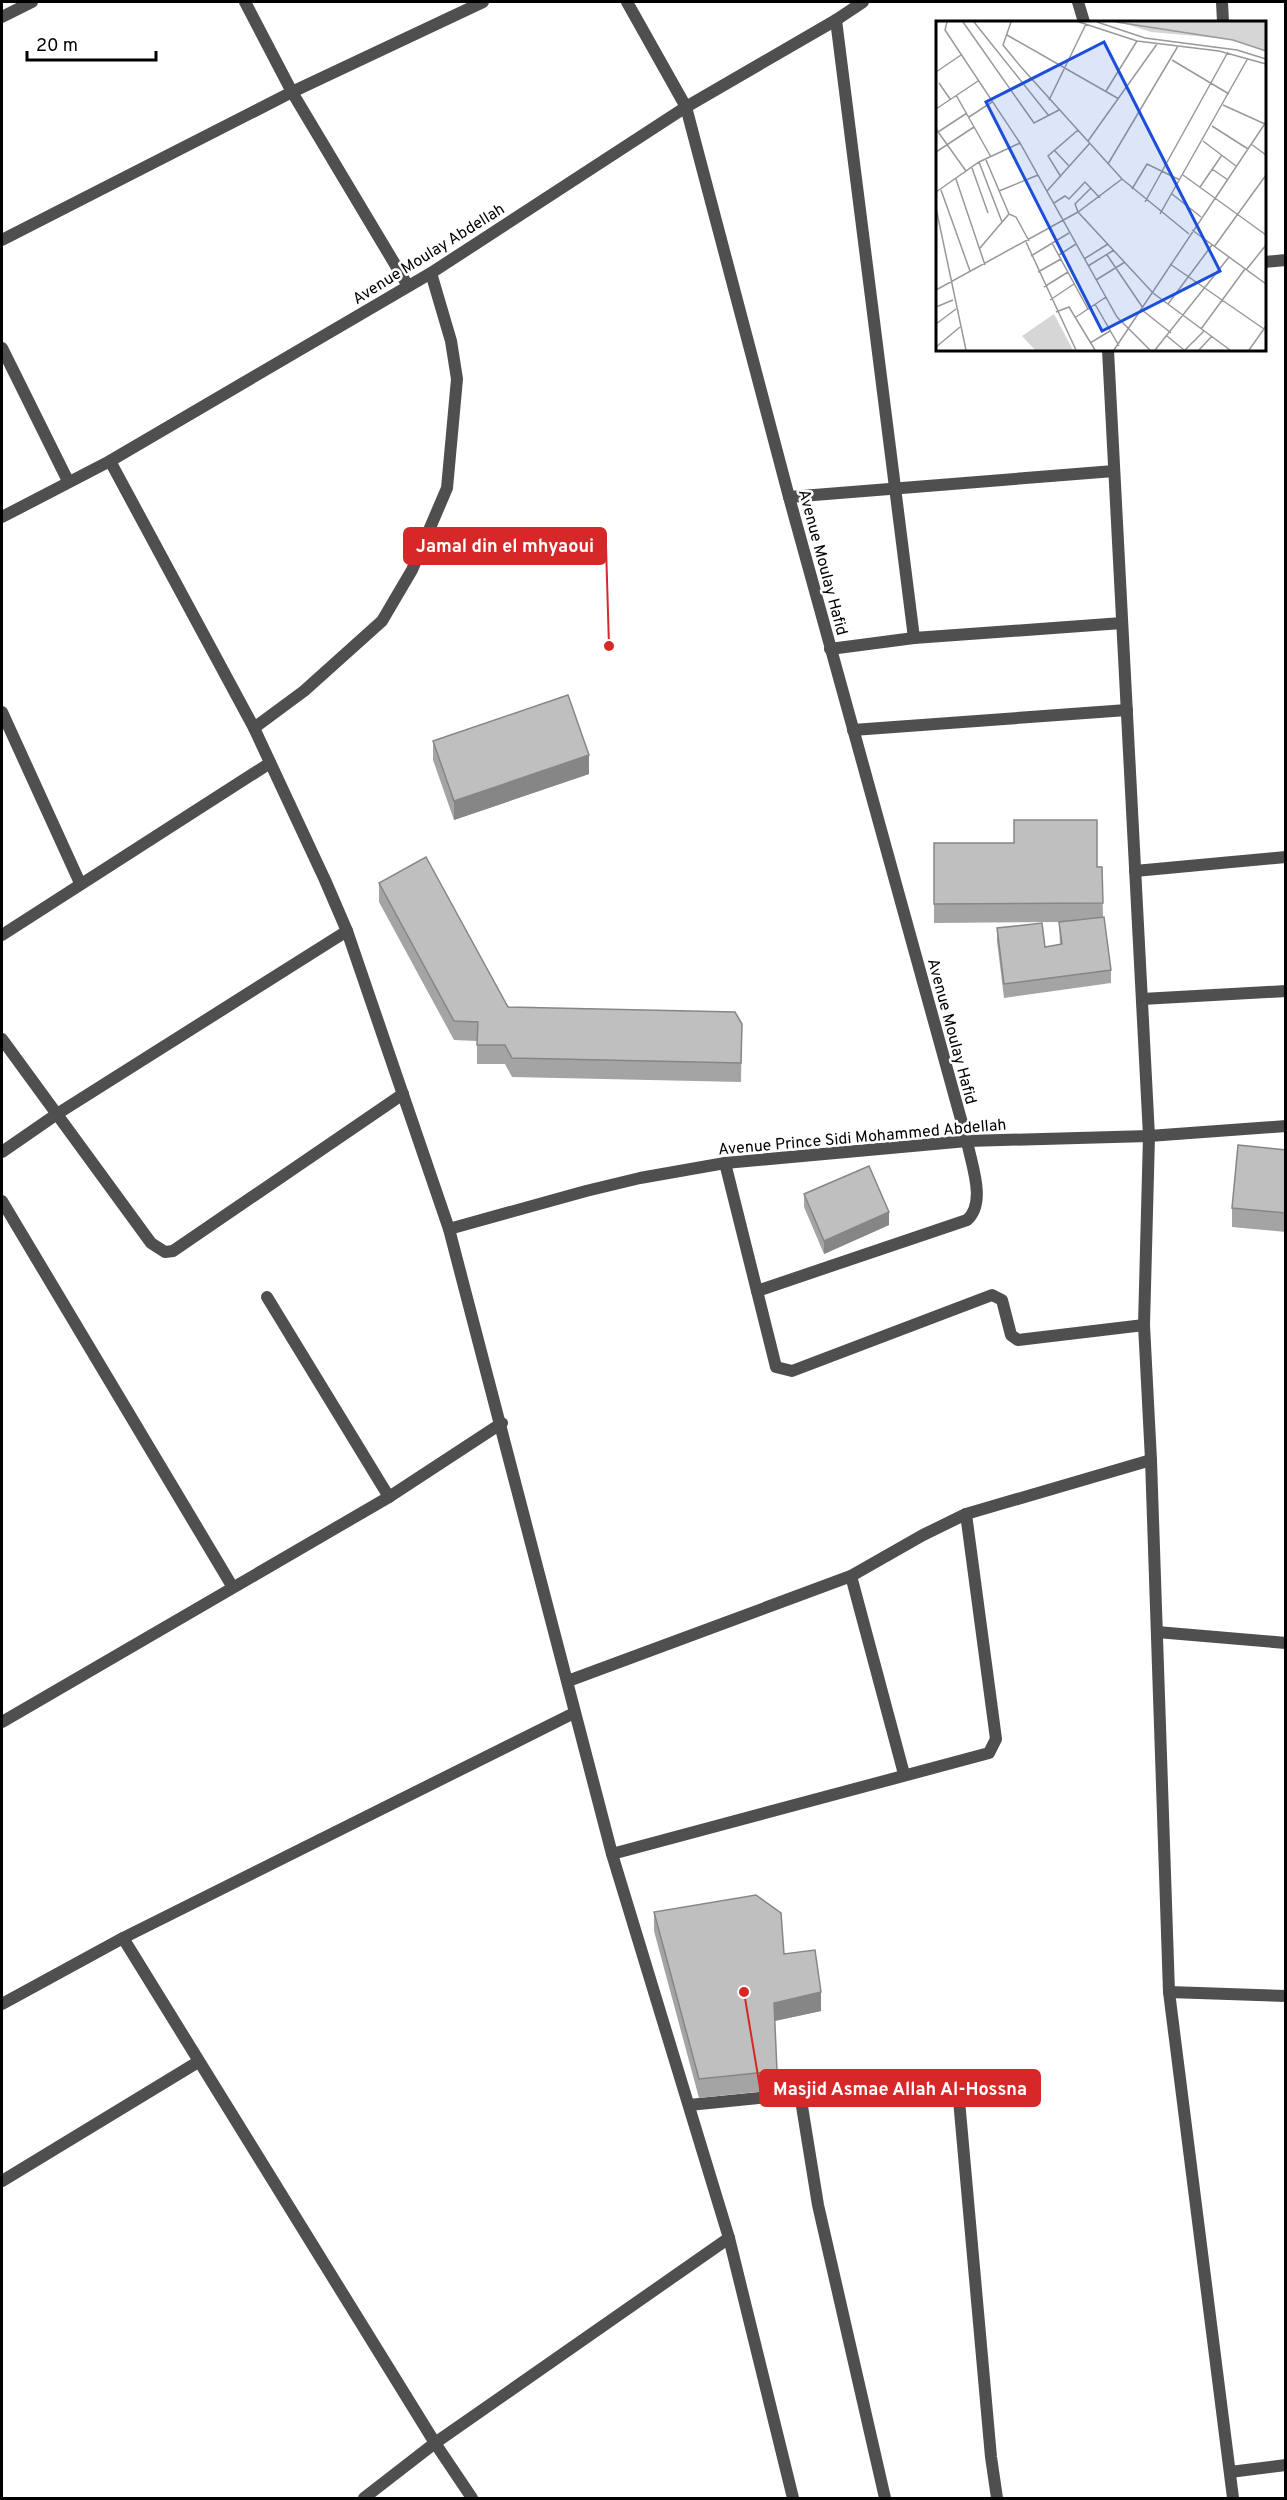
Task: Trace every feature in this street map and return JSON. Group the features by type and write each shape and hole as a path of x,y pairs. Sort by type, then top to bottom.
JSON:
{"street":[{"path":"2,17 32,2"},
{"path":"245,2 292,92 408,286"},
{"path":"2,240 292,92 483,2"},
{"name":"Avenue Moulay Hafid","path":"627,2 686,107 830,649 967,1141 977,1200 972,1216 967,1221 757,1291"},
{"path":"1078,2 1084,21"},
{"path":"1222,2 1223,21"},
{"name":"Avenue Moulay Abdellah","path":"2,518 68,481 110,461 431,273 686,107 836,20 857,3"},
{"path":"836,20 914,638"},
{"path":"1266,262 1286,260"},
{"path":"254,728 304,691 382,621 412,570 447,488 457,379 451,341 431,273"},
{"path":"2,348 68,481"},
{"path":"1108,351 1149,1136 1144,1325 1151,1460 1169,1992 1233,2499"},
{"path":"110,461 254,728 346,932 449,1229 502,1423 568,1681 574,1713 593,1775 612,1854 729,2238 793,2499"},
{"path":"789,497 1114,471"},
{"path":"830,649 914,638 1122,623"},
{"path":"853,730 1127,710"},
{"path":"2,712 80,883"},
{"path":"2,935 270,763"},
{"path":"1135,871 1286,857"},
{"path":"2,1152 57,1114 346,932"},
{"path":"1142,999 1286,991"},
{"path":"2,1039 151,1243 165,1252 173,1251 403,1094"},
{"name":"Avenue Prince Sidi Mohammed Abdellah","path":"449,1229 607,1185 725,1163 967,1141 1149,1136 1286,1126"},
{"path":"725,1163 776,1367 786,1371 992,1295 1002,1300 1011,1335 1018,1340 1144,1325"},
{"path":"2,1201 232,1586"},
{"path":"267,1297 389,1497"},
{"path":"2,1722 232,1586 389,1497 502,1423"},
{"path":"568,1681 851,1576 923,1535 966,1514 1151,1460"},
{"path":"612,1854 904,1774 981,1757 992,1749 996,1739 966,1514"},
{"path":"851,1576 904,1774"},
{"path":"1156,1632 1286,1643"},
{"path":"2,2004 123,1938 574,1713"},
{"path":"123,1938 435,2443 472,2499"},
{"path":"1169,1992 1286,1996"},
{"path":"2,2181 198,2062"},
{"path":"689,2105 800,2094 939,2087 952,2090 959,2100 990,2457 997,2499"},
{"path":"800,2094 818,2205 885,2499"},
{"path":"364,2499 435,2443 729,2238"},
{"path":"1230,2472 1286,2465"}],"building":[{"path":"568,695 589,755 454,801 433,741"},
{"path":"1014,820 1097,820 1097,867 1102,867 1103,903 934,904 934,843 1014,843"},
{"path":"426,857 508,1007 735,1012 742,1024 741,1063 512,1058 505,1045 477,1045 478,1022 454,1021 379,883"},
{"path":"1104,917 1111,970 1004,984 997,928 1042,923 1045,947 1062,944 1059,922"},
{"path":"1238,1145 1286,1150 1286,1213 1232,1208"},
{"path":"869,1166 889,1212 824,1241 804,1194"},
{"path":"756,1895 781,1913 784,1954 815,1950 821,1992 774,2003 777,2071 699,2079 654,1912"}],"place":[{"name":"Jamal din el mhyaoui","path":"609,646"},
{"name":"Masjid Asmae Allah Al-Hossna","path":"744,1992"}]}
